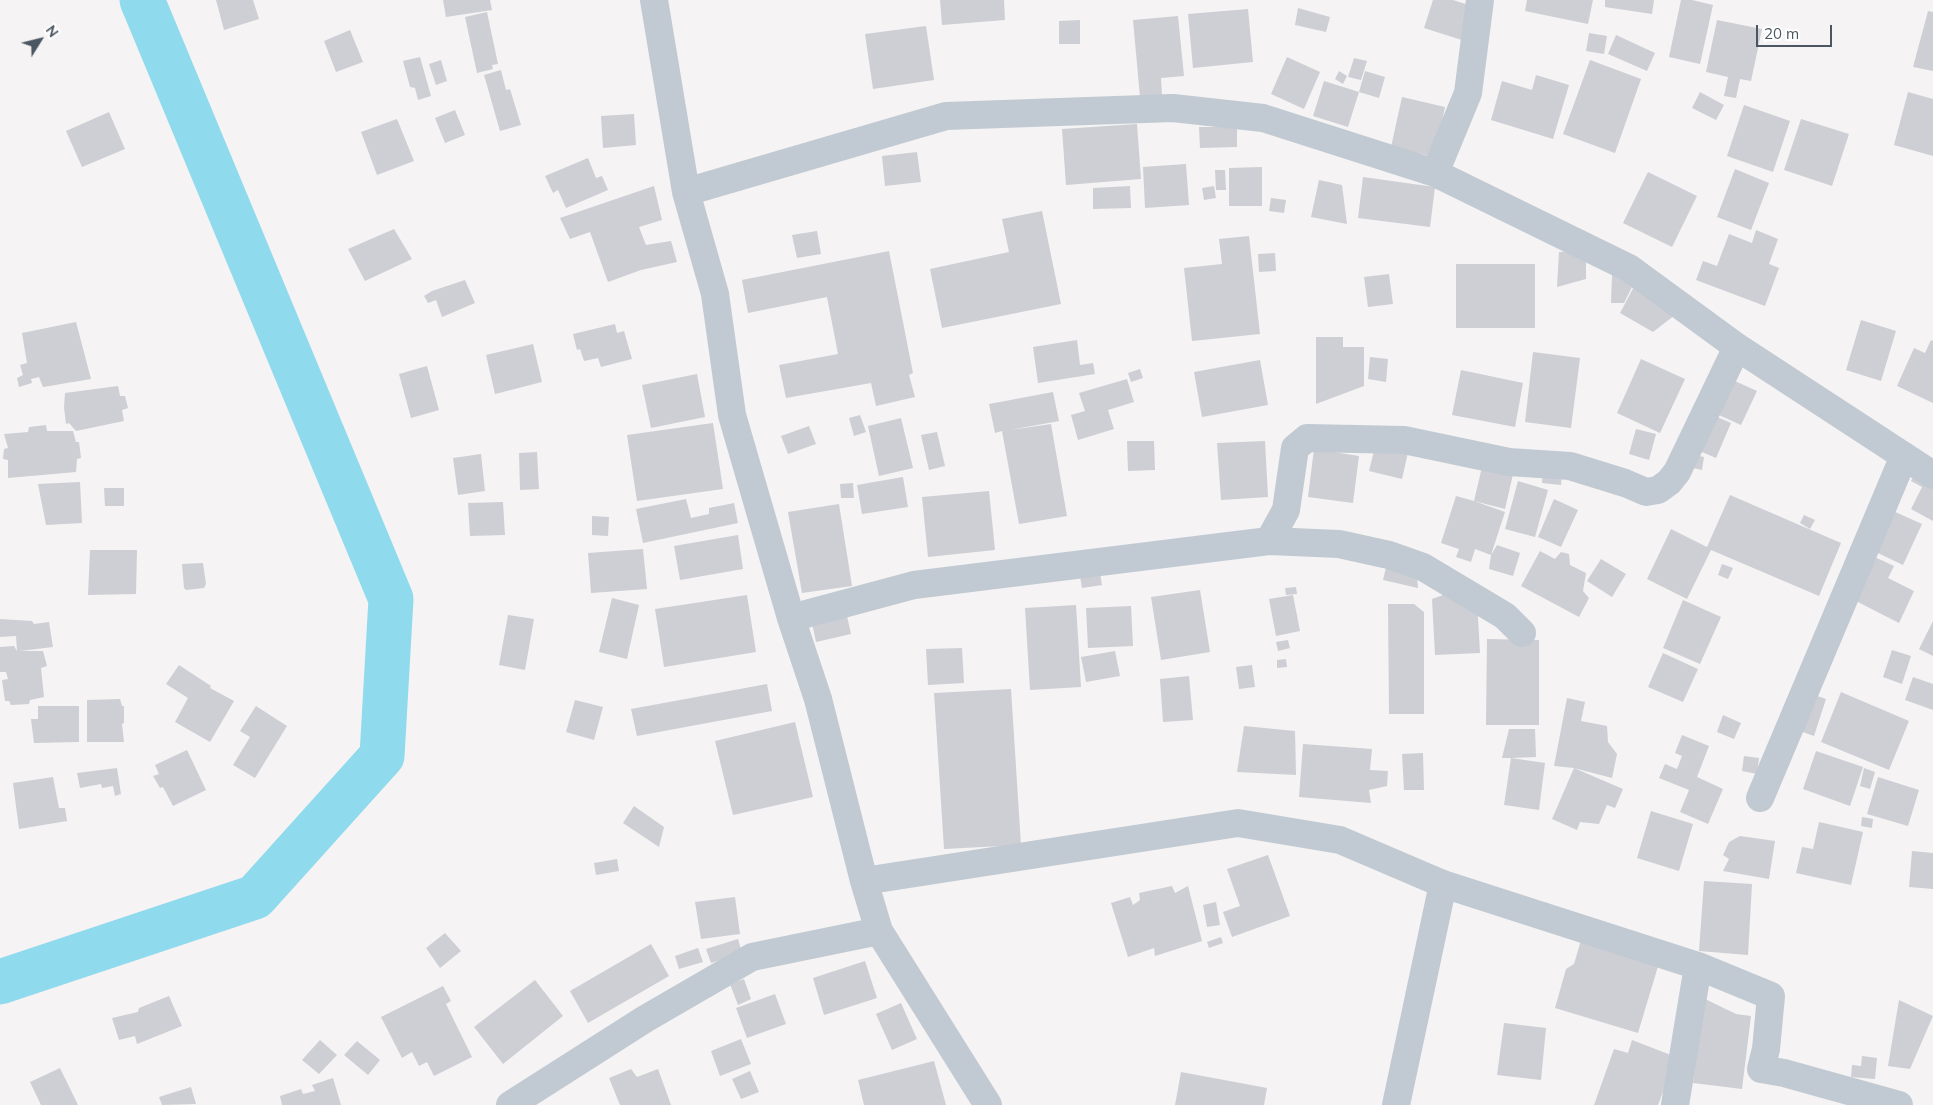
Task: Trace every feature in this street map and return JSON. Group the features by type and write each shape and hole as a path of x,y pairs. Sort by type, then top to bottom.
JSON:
{"street":[{"path":"654,0 686,192 715,294 732,415 791,618 818,699 864,881 879,931 988,1105"},
{"path":"1435,173 1468,93 1480,0"},
{"path":"686,192 946,116 1164,108 1263,118 1435,173 1629,268 1737,347 1933,475"},
{"path":"1269,542 1286,510 1295,448 1307,438 1404,440 1510,462 1570,466 1625,483 1646,492 1658,490 1669,482 1677,472 1737,347"},
{"path":"1760,798 1904,456"},
{"path":"791,618 914,585 1269,542 1339,544 1389,555 1423,567 1505,616 1522,633"},
{"path":"864,881 1238,823 1340,840 1443,884 1698,966 1771,996 1766,1050 1761,1069 1784,1073 1899,1105"},
{"path":"1396,1105 1443,884"},
{"path":"510,1105 638,1023 752,957 879,931"},
{"path":"1675,1105 1698,966"}],"building":[{"path":"216,0 253,0 259,19 224,30"},
{"path":"443,0 490,0 492,10 446,17"},
{"path":"940,0 1004,0 1005,20 942,25"},
{"path":"1433,0 1453,0 1478,8 1468,42 1424,28"},
{"path":"1527,0 1593,0 1588,24 1525,11"},
{"path":"1605,0 1654,0 1652,14 1605,7"},
{"path":"1681,0 1692,0 1713,5 1700,64 1669,57"},
{"path":"1298,8 1330,17 1326,32 1295,25"},
{"path":"1248,9 1253,62 1193,68 1188,14"},
{"path":"1928,11 1933,12 1933,71 1913,67"},
{"path":"487,12 498,64 492,65 493,69 477,73 465,17"},
{"path":"1178,16 1184,76 1161,78 1162,95 1140,97 1133,20"},
{"path":"1080,20 1080,44 1059,44 1059,21"},
{"path":"1717,20 1762,29 1751,81 1740,79 1736,98 1724,96 1728,77 1706,72"},
{"path":"926,26 934,80 873,89 865,34"},
{"path":"350,30 363,62 336,72 324,41"},
{"path":"1589,33 1607,36 1604,54 1586,51"},
{"path":"1616,35 1655,53 1647,71 1608,54"},
{"path":"420,57 431,96 418,100 415,88 410,87 403,61"},
{"path":"1287,57 1320,72 1304,109 1271,94"},
{"path":"1354,58 1367,61 1361,80 1348,77"},
{"path":"441,60 447,81 436,85 429,64"},
{"path":"1590,60 1641,79 1615,153 1563,134"},
{"path":"501,70 506,90 510,89 521,125 500,131 484,75"},
{"path":"1339,71 1347,76 1343,84 1335,79"},
{"path":"1365,71 1385,77 1379,98 1359,92"},
{"path":"1536,75 1569,85 1553,139 1491,120 1502,81 1532,90"},
{"path":"1324,81 1359,92 1348,127 1313,116"},
{"path":"1700,92 1724,105 1716,120 1692,108"},
{"path":"1908,92 1933,99 1933,156 1894,145"},
{"path":"1402,97 1445,107 1434,157 1391,147"},
{"path":"1744,105 1790,121 1773,172 1727,156"},
{"path":"455,110 465,135 445,143 435,118"},
{"path":"109,112 125,149 82,167 66,131"},
{"path":"634,114 636,145 603,148 601,116"},
{"path":"397,119 414,161 377,175 361,132"},
{"path":"1801,119 1849,134 1832,186 1784,170"},
{"path":"1137,124 1141,179 1066,185 1062,129"},
{"path":"1199,127 1237,127 1237,147 1200,148"},
{"path":"917,152 921,182 885,186 882,156"},
{"path":"588,158 596,178 602,176 608,190 566,208 558,190 553,193 545,176"},
{"path":"1186,164 1189,205 1145,208 1143,167"},
{"path":"1262,167 1262,206 1229,206 1229,168"},
{"path":"1735,169 1769,183 1751,230 1717,217"},
{"path":"1215,170 1225,170 1226,190 1216,190"},
{"path":"1648,172 1697,196 1672,247 1623,223"},
{"path":"1363,177 1435,187 1430,227 1358,218"},
{"path":"1319,180 1342,185 1347,224 1311,217"},
{"path":"654,186 662,220 639,227 646,245 671,241 677,262 641,270 608,282 590,232 570,239 560,218"},
{"path":"1130,186 1131,208 1093,209 1093,188"},
{"path":"1214,186 1216,198 1204,200 1202,188"},
{"path":"1271,198 1286,200 1284,213 1269,211"},
{"path":"1042,211 1061,304 942,328 930,269 1009,252 1002,219"},
{"path":"394,229 412,259 365,281 348,249"},
{"path":"1756,230 1778,239 1769,264 1779,268 1765,306 1696,280 1703,261 1717,266 1729,234 1752,243"},
{"path":"817,231 821,254 797,258 792,235"},
{"path":"1249,236 1260,334 1192,341 1184,268 1222,264 1219,239"},
{"path":"1586,250 1586,279 1557,287 1559,252"},
{"path":"889,251 913,373 909,375 915,397 876,406 871,383 786,398 779,365 838,354 827,297 748,313 742,280"},
{"path":"1275,253 1276,271 1259,272 1258,254"},
{"path":"1456,264 1535,264 1535,328 1456,328"},
{"path":"1389,274 1393,304 1368,307 1364,277"},
{"path":"1612,274 1632,274 1632,287 1624,303 1611,303"},
{"path":"465,280 475,303 442,317 436,300 428,303 424,296 432,291"},
{"path":"1637,281 1684,308 1653,332 1620,313"},
{"path":"1861,320 1896,331 1881,381 1846,370"},
{"path":"76,322 91,379 43,387 39,377 31,379 32,383 19,387 17,378 23,375 20,365 27,363 22,333"},
{"path":"615,324 617,333 624,331 632,359 601,367 598,358 584,361 580,349 577,350 573,334"},
{"path":"1316,337 1343,337 1343,347 1364,347 1364,386 1316,404"},
{"path":"1077,340 1080,365 1093,363 1095,374 1038,383 1033,347"},
{"path":"1931,340 1933,341 1933,403 1897,386 1914,348 1925,353"},
{"path":"533,344 542,382 495,394 486,355"},
{"path":"1533,352 1580,358 1571,428 1525,422"},
{"path":"1370,357 1388,359 1386,382 1368,379"},
{"path":"1641,359 1685,379 1660,433 1617,413"},
{"path":"1260,360 1268,405 1202,417 1194,372"},
{"path":"427,366 439,410 411,418 399,374"},
{"path":"1140,369 1143,378 1131,382 1128,373"},
{"path":"1461,370 1523,383 1515,427 1452,415"},
{"path":"697,374 705,417 651,428 642,385"},
{"path":"1724,376 1757,391 1741,425 1708,410"},
{"path":"1127,379 1134,402 1108,410 1114,429 1078,440 1071,415 1085,411 1079,393"},
{"path":"118,386 120,396 125,396 128,408 122,410 124,421 76,431 69,423 66,424 65,393"},
{"path":"1053,392 1059,421 1010,430 1051,424 1067,516 1019,524 1002,431 995,433 989,404"},
{"path":"1710,414 1731,423 1716,458 1695,449"},
{"path":"860,415 866,432 854,436 849,418"},
{"path":"901,418 913,468 879,476 868,426"},
{"path":"713,423 723,489 637,501 627,435"},
{"path":"46,425 47,431 73,431 76,442 79,442 81,458 77,459 76,472 8,478 8,460 3,459 4,449 8,448 4,434 28,432 29,427"},
{"path":"809,426 816,444 788,454 781,436"},
{"path":"1380,427 1409,448 1402,479 1369,471"},
{"path":"1636,429 1656,434 1649,460 1629,454"},
{"path":"937,432 945,466 929,470 921,435"},
{"path":"1127,441 1154,441 1155,470 1128,471"},
{"path":"1265,441 1268,497 1221,500 1217,443"},
{"path":"1314,449 1359,456 1353,503 1308,497"},
{"path":"1486,450 1517,457 1505,509 1474,501"},
{"path":"537,452 539,489 520,490 519,453"},
{"path":"481,454 485,491 458,495 453,458"},
{"path":"1695,455 1704,457 1702,470 1693,468"},
{"path":"1543,465 1562,467 1561,485 1542,483"},
{"path":"1917,469 1933,477 1933,521 1911,509 1922,487 1911,481"},
{"path":"903,477 908,507 862,514 857,485"},
{"path":"1518,481 1548,490 1535,537 1505,529"},
{"path":"80,482 82,523 46,525 38,484"},
{"path":"853,483 854,498 841,498 840,484"},
{"path":"104,488 124,488 124,506 105,506"},
{"path":"989,491 995,550 928,557 922,497"},
{"path":"1730,495 1841,543 1819,596 1711,550 1687,599 1647,579 1671,529 1707,547"},
{"path":"1456,496 1505,512 1491,555 1475,549 1471,562 1456,557 1459,549 1441,543"},
{"path":"686,499 691,518 709,514 709,508 734,503 738,523 643,543 636,509"},
{"path":"1554,499 1578,510 1561,547 1538,537"},
{"path":"503,502 505,535 470,536 468,503"},
{"path":"839,504 852,586 802,593 788,512"},
{"path":"1882,506 1922,524 1903,565 1863,546"},
{"path":"1804,515 1815,520 1810,529 1800,523"},
{"path":"592,516 609,517 608,536 592,535"},
{"path":"738,535 743,569 680,580 674,546"},
{"path":"1497,545 1520,553 1513,576 1489,569 1491,555"},
{"path":"643,549 647,589 591,593 588,553"},
{"path":"90,550 137,550 136,594 88,595"},
{"path":"1540,551 1555,559 1561,552 1569,554 1570,565 1586,573 1583,591 1589,598 1579,617 1521,586"},
{"path":"1864,552 1894,566 1888,578 1914,591 1899,623 1854,600"},
{"path":"1389,555 1417,577 1418,588 1383,580"},
{"path":"1601,559 1626,574 1612,597 1587,581"},
{"path":"1098,562 1102,585 1082,588 1078,565"},
{"path":"203,563 206,584 204,588 186,590 184,588 182,564"},
{"path":"1722,564 1733,568 1728,579 1718,575"},
{"path":"1476,583 1480,653 1435,655 1432,599"},
{"path":"1296,587 1297,594 1286,595 1285,588"},
{"path":"1200,590 1210,652 1161,660 1151,597"},
{"path":"747,595 756,652 664,667 655,609"},
{"path":"1293,595 1300,631 1276,636 1269,599"},
{"path":"612,598 639,605 627,659 599,652"},
{"path":"1683,600 1721,617 1700,664 1663,648"},
{"path":"1388,604 1414,604 1424,612 1424,714 1389,714"},
{"path":"1076,605 1081,687 1030,690 1025,608"},
{"path":"1131,606 1133,646 1088,648 1086,608"},
{"path":"508,615 534,619 525,670 499,665"},
{"path":"847,616 851,634 816,642 812,623"},
{"path":"0,619 32,621 34,624 49,622 53,647 20,651 43,651 47,666 41,668 44,697 30,700 29,704 11,705 9,701 5,701 2,680 8,679 6,672 0,672 0,647 14,646 17,651 16,636 0,637"},
{"path":"1933,621 1933,656 1919,649"},
{"path":"1487,639 1539,640 1539,725 1486,725"},
{"path":"1288,640 1290,648 1278,651 1276,642"},
{"path":"962,648 964,683 928,685 926,649"},
{"path":"1892,650 1911,656 1902,684 1883,677"},
{"path":"1115,651 1120,676 1086,682 1081,657"},
{"path":"1663,653 1698,669 1683,702 1648,687"},
{"path":"1286,659 1287,667 1277,668 1277,660"},
{"path":"179,665 211,686 210,688 234,701 210,742 175,722 188,698 166,684"},
{"path":"1252,665 1255,687 1239,689 1236,667"},
{"path":"1189,676 1193,720 1163,722 1160,679"},
{"path":"1913,677 1933,684 1933,710 1905,700"},
{"path":"767,684 772,711 637,736 631,709"},
{"path":"1011,689 1021,845 944,849 934,693"},
{"path":"1841,692 1909,721 1889,770 1821,742"},
{"path":"1809,693 1826,699 1814,736 1797,730"},
{"path":"1567,698 1585,702 1581,721 1607,726 1608,742 1617,754 1612,778 1574,768 1554,766"},
{"path":"120,699 122,706 124,706 124,723 122,724 124,742 87,742 87,700"},
{"path":"575,700 603,707 594,740 566,732"},
{"path":"38,706 79,706 79,742 34,743 31,719 38,719"},
{"path":"256,706 287,726 255,778 233,765 250,737 240,731"},
{"path":"1723,715 1741,723 1734,739 1717,732"},
{"path":"795,722 813,797 733,815 715,741"},
{"path":"1244,726 1295,731 1296,775 1237,772"},
{"path":"1509,729 1535,729 1536,757 1502,758"},
{"path":"1682,735 1709,746 1697,777 1723,789 1708,824 1680,812 1689,790 1659,778 1665,764 1677,769 1682,756 1675,753"},
{"path":"1303,744 1372,749 1370,770 1388,771 1387,786 1369,790 1371,803 1299,797"},
{"path":"187,750 206,790 173,806 163,787 160,788 153,776 159,774 155,765"},
{"path":"1816,751 1863,767 1850,806 1803,789"},
{"path":"1423,753 1424,790 1404,790 1402,754"},
{"path":"1744,756 1759,758 1757,774 1742,771"},
{"path":"1511,758 1545,763 1539,810 1504,805"},
{"path":"117,768 121,794 115,796 113,786 102,788 101,784 80,788 77,773"},
{"path":"1574,768 1623,789 1615,808 1607,805 1599,824 1580,822 1577,830 1552,819"},
{"path":"1864,768 1875,772 1870,789 1860,786"},
{"path":"53,777 59,808 65,808 67,821 19,829 13,783"},
{"path":"1878,777 1919,790 1908,826 1867,814"},
{"path":"634,806 664,827 659,847 623,823"},
{"path":"1651,811 1693,824 1679,871 1637,858"},
{"path":"1862,817 1873,819 1872,828 1861,826"},
{"path":"1819,822 1863,832 1851,885 1796,873 1802,847 1813,849"},
{"path":"1740,836 1775,841 1769,879 1723,871 1729,859 1723,855 1729,842"},
{"path":"1912,851 1933,853 1933,889 1909,887"},
{"path":"1268,855 1290,916 1232,937 1223,912 1240,906 1227,869"},
{"path":"617,859 619,871 596,875 594,863"},
{"path":"1704,881 1752,884 1748,955 1699,951"},
{"path":"1172,886 1175,893 1188,886 1202,941 1155,956 1154,948 1128,957 1111,903 1130,897 1133,905 1140,900 1139,893"},
{"path":"735,897 740,934 701,939 695,902"},
{"path":"1216,902 1220,925 1207,927 1203,905"},
{"path":"1584,930 1662,953 1638,1033 1555,1008 1566,969 1574,964"},
{"path":"445,933 461,951 440,968 426,948"},
{"path":"1221,937 1223,943 1209,948 1207,942"},
{"path":"738,939 742,953 711,963 706,949"},
{"path":"651,944 669,976 588,1023 570,991"},
{"path":"698,948 703,962 679,969 675,956"},
{"path":"865,961 877,998 824,1015 813,978"},
{"path":"744,979 751,999 738,1005 730,984"},
{"path":"535,980 563,1016 503,1064 474,1027"},
{"path":"443,986 451,1001 446,1004 472,1057 434,1076 427,1062 419,1066 412,1052 402,1058 381,1017"},
{"path":"775,994 786,1024 747,1038 736,1008"},
{"path":"169,996 182,1026 137,1044 135,1036 119,1040 112,1018 138,1012 139,1008"},
{"path":"1703,998 1736,1014 1751,1016 1742,1089 1693,1083"},
{"path":"1899,1000 1933,1016 1910,1069 1888,1066"},
{"path":"901,1003 917,1039 892,1050 876,1014"},
{"path":"1504,1023 1546,1028 1541,1080 1497,1075"},
{"path":"741,1039 751,1064 720,1076 711,1051"},
{"path":"320,1040 337,1055 319,1074 302,1060"},
{"path":"1632,1040 1676,1057 1658,1105 1594,1105 1614,1049 1628,1053"},
{"path":"357,1041 380,1060 368,1075 344,1055"},
{"path":"1862,1056 1877,1058 1875,1079 1851,1077 1852,1065 1861,1066"},
{"path":"934,1061 946,1105 864,1105 858,1080"},
{"path":"60,1068 78,1105 41,1105 30,1082"},
{"path":"631,1069 637,1077 658,1069 671,1105 620,1105 609,1078"},
{"path":"750,1071 759,1092 741,1099 732,1079"},
{"path":"1181,1072 1267,1088 1264,1105 1175,1105"},
{"path":"333,1078 341,1105 282,1105 280,1096 301,1089 303,1094 315,1091 312,1085"},
{"path":"191,1087 196,1104 162,1105 159,1097"}],"waterway":[{"path":"0,982 255,897 382,756 391,599 142,0"}]}
